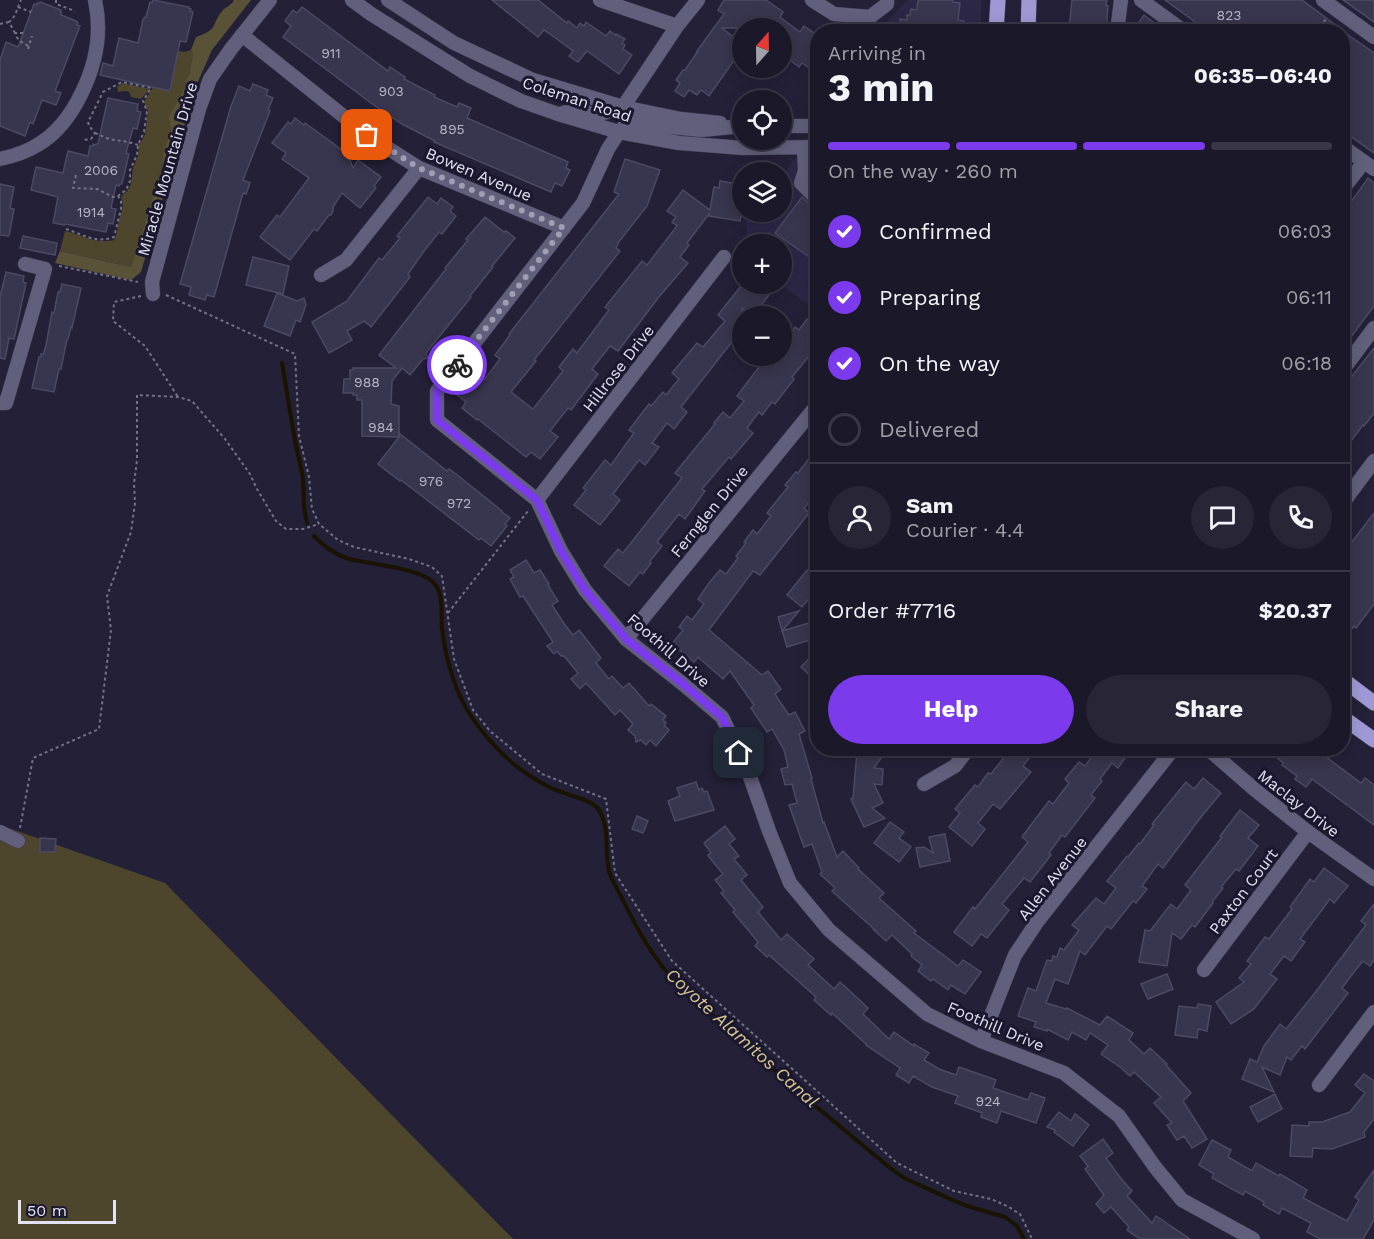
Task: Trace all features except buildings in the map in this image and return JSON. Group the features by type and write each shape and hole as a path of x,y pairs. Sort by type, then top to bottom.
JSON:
{"main road":[{"path":"1028,24 1029,0"},
{"path":"995,24 998,6"},
{"path":"1350,685 1374,703"},
{"path":"1350,723 1374,740"}],"street":[{"path":"0,159 25,152 47,139 66,119 80,98 95,53 98,30 95,0"},
{"name":"Miracle Mountain Drive","path":"157,290 199,109 206,89 210,79 242,34 270,0"},
{"name":"Coleman Road","path":"352,0 370,14 470,76 521,101 558,114 619,132 679,143 743,148 810,148"},
{"name":"Coleman Road","path":"388,0 454,43 533,80 623,107 732,125"},
{"path":"600,0 677,26"},
{"path":"558,114 577,109 592,114 603,113 623,107 677,26 698,0"},
{"path":"812,0 834,14 870,17 887,4 887,0"},
{"path":"1119,24 1121,0"},
{"path":"1141,0 1174,24"},
{"path":"1323,0 1374,37"},
{"name":"Bowen Avenue","path":"242,34 367,135 419,168 564,228"},
{"path":"619,132 628,123 702,130 732,127"},
{"path":"792,126 810,126"},
{"name":"Foothill Drive","path":"619,132 608,149 583,203 437,391 437,420 537,500 561,551 585,590 626,639 722,717 748,771 790,883 829,930 927,1014 981,1041 1064,1073 1119,1116 1155,1167 1182,1200 1253,1239"},
{"path":"810,152 801,183 810,192"},
{"path":"1350,152 1369,166 1350,183"},
{"path":"321,275 346,260 419,168"},
{"name":"Hillrose Drive","path":"537,500 724,257"},
{"path":"3,403 45,269 25,264"},
{"path":"1350,360 1374,328"},
{"name":"Fernglen Drive","path":"626,639 810,416"},
{"path":"1350,493 1374,461"},
{"path":"924,784 956,765 963,756"},
{"name":"Allen Avenue","path":"981,1041 1015,955 1037,922 1168,756"},
{"name":"Maclay Drive","path":"1216,756 1308,832 1374,879"},
{"path":"0,832 18,841"},
{"name":"Paxton Court","path":"1204,970 1308,832"},
{"path":"1319,1085 1374,1012"}],"path":[{"path":"0,24 13,19 21,0"},
{"path":"56,0 56,4 75,11"},
{"path":"18,7 31,12"},
{"path":"9,22 21,43 28,48 32,36"},
{"path":"15,33 23,33"},
{"path":"76,175 73,188 97,189 113,196 126,190 129,186 130,170 137,156 147,116 143,101 151,88 122,82 103,92 88,122 89,126 95,133 109,139 138,146"},
{"path":"83,140 91,139 95,133"},
{"path":"66,229 90,239 108,240 114,237 122,208 118,195"},
{"path":"45,269 53,265 134,282 157,290 295,354 299,436 309,477 312,509 319,524 338,540 354,547 432,567 442,576 454,659 473,710 490,730 542,774 606,799 615,873 672,961 897,1163 954,1191 991,1199 1007,1206 1020,1214 1032,1239"},
{"path":"157,290 114,302 113,321 145,346 178,397"},
{"path":"18,841 33,758 99,729 111,630 107,596 131,532 135,503 137,395 178,397 192,401 225,439 250,474 256,489 276,521 286,529 303,529 319,524"},
{"path":"447,613 537,500"}],"shaded area":[{"path":"234,0 251,0 212,50 196,86 141,272 131,280 55,263 60,251 131,267 163,164 164,150 171,134 168,119 189,75 193,54 191,50 196,37 209,32 219,15"},
{"path":"908,0 981,0 981,24 884,24"},
{"path":"191,50 193,54 189,75 182,95 168,119 172,132 131,267 60,251 65,231 94,240 114,240 123,207 121,197 131,184 139,145 145,135 148,111 144,102 153,87 170,91 178,51"},
{"path":"122,83 150,89 141,99 131,97 129,92 118,92 117,87"},
{"path":"810,132 810,306 792,293 792,234 747,234 746,222 792,222 792,163"},
{"path":"0,825 165,883 513,1239 0,1239"}],"waterway":[{"name":"Coyote Alamitos Canal","path":"282,363 303,477 307,523"},
{"name":"Coyote Alamitos Canal","path":"314,536 330,550 349,559 415,573 435,584 441,601 442,628 448,662 457,690 466,708 488,739 520,769 549,787 595,805 602,816 606,831 609,871 612,878 647,944 677,984 807,1099 889,1167 904,1178 948,1198 1005,1217 1017,1226 1024,1239"}],"way so far":[{"path":"367,135 419,168 564,228 457,365"}],"route":[{"path":"457,365 437,391 437,420 537,500 561,551 585,590 626,639 722,717 739,753"}]}
